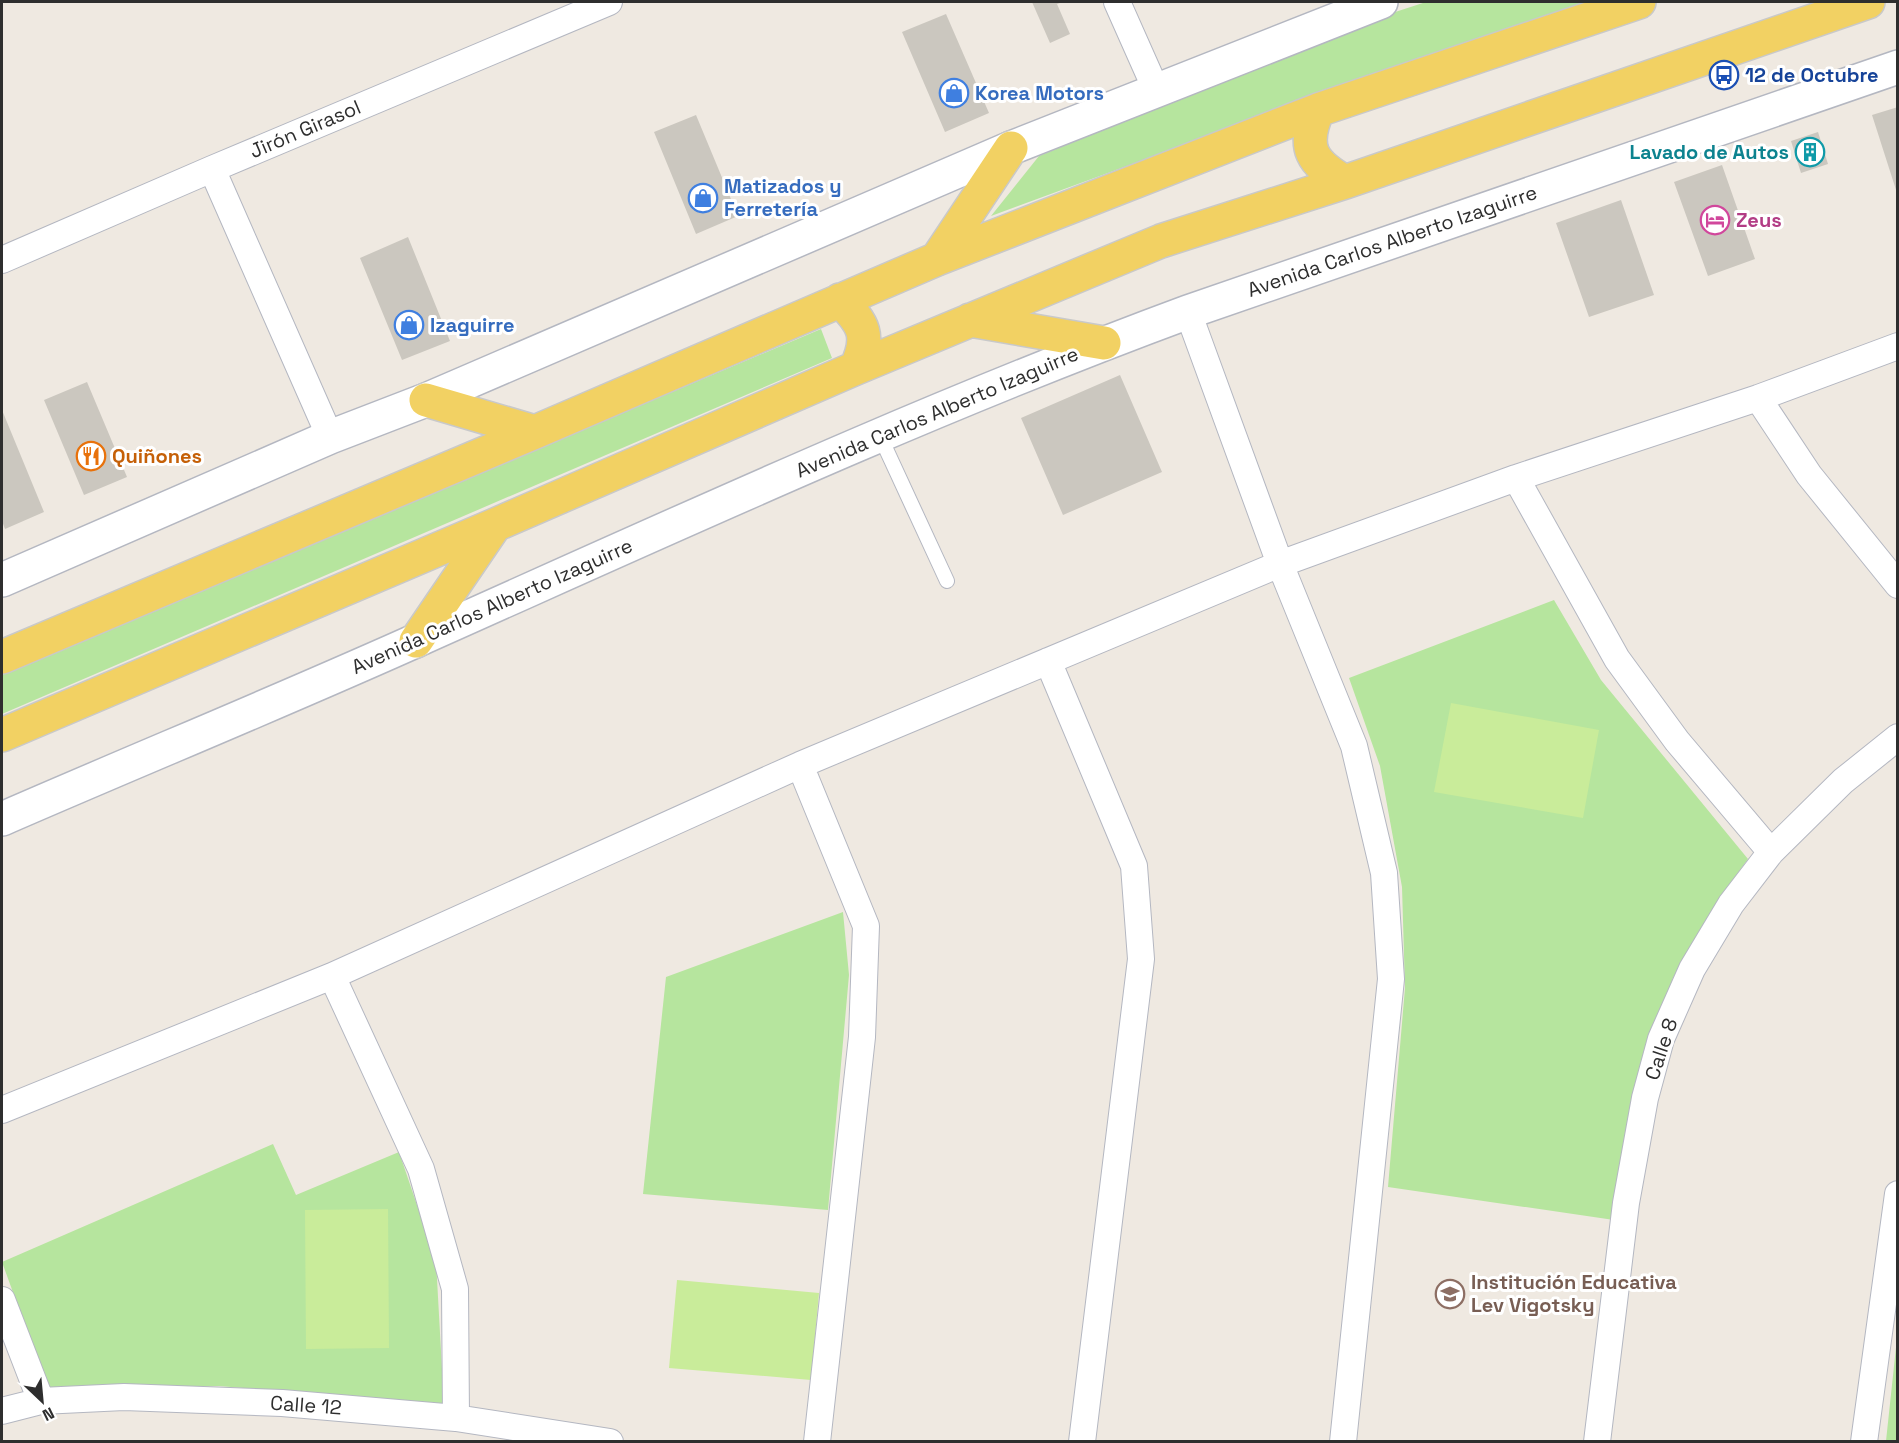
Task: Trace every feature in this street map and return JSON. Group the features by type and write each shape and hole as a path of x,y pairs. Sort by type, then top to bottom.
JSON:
{"main road":[{"path":"2,657 937,259 1318,110 1639,2"},
{"path":"2,735 856,368 1161,241 1345,182 1868,2"},
{"path":"1318,110 1312,123 1310,138 1312,149 1317,162 1345,182"},
{"path":"937,259 1011,148"},
{"path":"840,300 855,315 866,340 864,352 856,368"},
{"path":"970,320 1104,342"},
{"path":"426,400 535,432"},
{"path":"416,641 495,525"}],"street":[{"name":"Jirón Girasol","path":"2,260 609,2"},
{"path":"1118,2 1157,92"},
{"path":"2,580 330,437 426,400 1011,148 1381,2"},
{"name":"Avenida Carlos Alberto Izaguirre","path":"2,819 416,641 879,434 1104,342 1898,67"},
{"path":"212,169 330,437"},
{"path":"1188,312 1280,564 1354,746 1384,873 1391,979 1343,1442"},
{"path":"2,1110 332,976 800,765 1280,564 1516,478 1758,398 1898,346"},
{"path":"1758,398 1809,475 1898,585"},
{"path":"1516,478 1617,659 1677,741 1771,852"},
{"path":"1048,661 1134,866 1141,959 1082,1442"},
{"name":"Calle 8","path":"1598,1442 1626,1203 1645,1098 1661,1039 1692,969 1731,904 1771,852 1843,781 1898,737"},
{"path":"800,765 866,926 862,1038 817,1442"},
{"path":"332,976 421,1169 452,1278 455,1289 456,1418"},
{"path":"1864,1442 1898,1194"},
{"path":"2,1300 41,1401"},
{"name":"Calle 12","path":"2,1411 41,1401 124,1397 282,1402 456,1418 610,1442"}],"lane":[{"path":"879,434 947,581"}],"green space":[{"path":"1426,2 1585,2 1413,61 991,216 1039,156 1389,14"},
{"path":"821,329 832,358 2,714 2,675"},
{"path":"1554,600 1601,680 1748,859 1716,903 1673,978 1643,1057 1629,1118 1614,1220 1388,1187 1405,988 1402,887 1380,766 1349,678"},
{"path":"1451,703 1599,730 1583,818 1434,792"},
{"path":"843,912 849,975 828,1210 643,1194 666,977"},
{"path":"273,1144 296,1195 399,1152 436,1261 444,1405 219,1386 48,1389 2,1262"},
{"path":"388,1209 389,1348 306,1349 305,1210"},
{"path":"677,1280 819,1293 811,1380 669,1368"},
{"path":"1897,1338 1897,1441 1886,1441"}],"building":[{"path":"1032,2 1063,2 1057,4 1070,34 1050,43"},
{"path":"946,14 989,113 945,132 902,32"},
{"path":"1898,107 1898,193 1897,193 1872,115"},
{"path":"696,115 738,216 696,234 654,132"},
{"name":"Lavado de Autos","path":"1818,132 1828,164 1801,173 1791,141"},
{"name":"Zeus","path":"1722,165 1755,259 1708,276 1674,182"},
{"path":"1621,200 1654,295 1589,317 1556,223"},
{"path":"408,237 450,341 402,360 360,258"},
{"path":"1120,375 1162,472 1063,515 1021,418"},
{"path":"87,382 127,477 84,495 44,400"},
{"path":"2,410 44,512 5,529 2,521"}],"place":[{"name":"12 de Octubre","path":"1724,75"},
{"name":"Korea Motors","path":"954,93"},
{"name":"Lavado de Autos","path":"1810,152"},
{"name":"Matizados y Ferretería","path":"703,198"},
{"name":"Zeus","path":"1715,220"},
{"name":"Izaguirre","path":"409,325"},
{"name":"Quiñones","path":"91,456"},
{"name":"Institución Educativa Lev Vigotsky","path":"1450,1294"}]}
